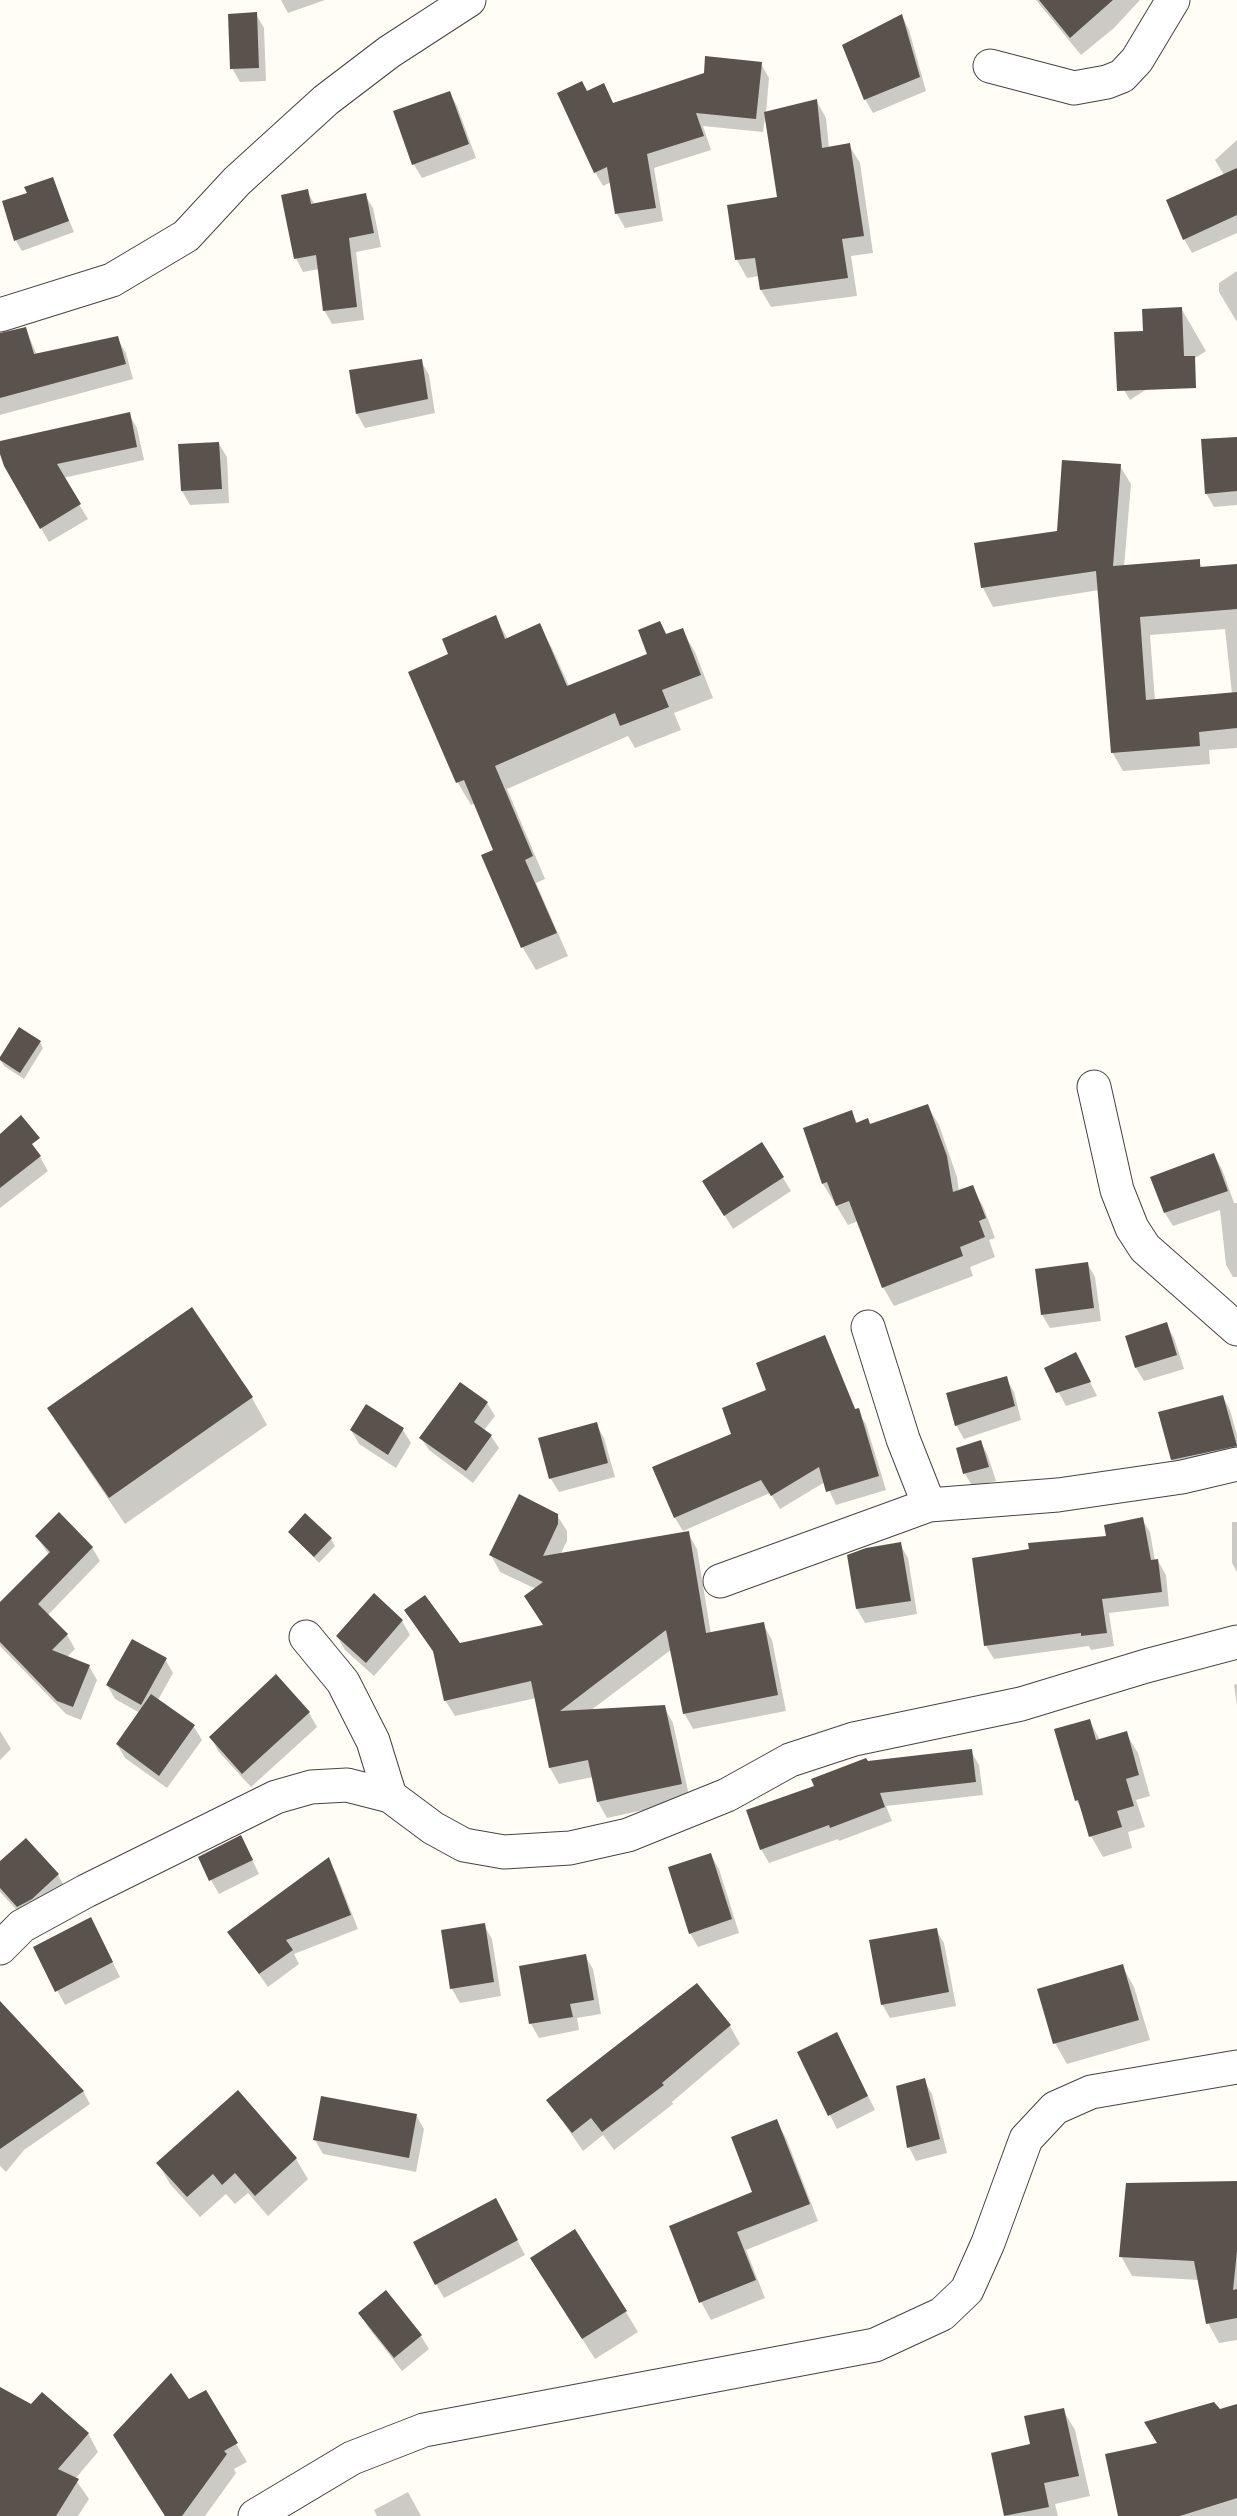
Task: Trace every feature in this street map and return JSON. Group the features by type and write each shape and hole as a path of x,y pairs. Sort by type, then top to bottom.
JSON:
{"street":[{"path":"0,315 112,280 186,236 237,181 326,100 389,52 470,0"},
{"path":"990,66 1074,88 1107,82 1122,76 1137,60 1173,0"},
{"path":"1094,1087 1117,1190 1132,1228 1145,1248 1237,1329"},
{"path":"868,1327 903,1439 929,1505"},
{"path":"720,1581 929,1505 1068,1493 1182,1477 1237,1464"},
{"path":"306,1637 343,1682 373,1741 390,1796"},
{"path":"0,1948 22,1926 97,1886 276,1797 311,1787 347,1785 390,1796 433,1828 464,1845 504,1852 570,1848 627,1835 727,1795 790,1760 854,1739 1021,1704 1146,1666 1237,1642"},
{"path":"255,2516 352,2458 424,2430 875,2345 942,2314 967,2290 988,2243 1026,2139 1055,2108 1092,2092 1237,2067"}],"building":[{"path":"1039,0 1113,0 1070,38"},
{"path":"257,12 259,68 230,69 228,14"},
{"path":"902,14 920,77 864,100 842,45"},
{"path":"705,56 762,62 756,119 696,113 704,136 647,154 656,208 615,214 607,167 594,173 557,93 582,81 587,91 604,83 613,103 704,73"},
{"path":"450,91 469,144 412,165 393,111"},
{"path":"817,99 822,148 850,143 864,236 842,239 848,278 760,290 755,258 735,260 727,205 777,197 764,112"},
{"path":"1237,168 1237,215 1183,240 1166,200"},
{"path":"53,177 69,221 14,241 2,201 27,193 24,187"},
{"path":"308,189 311,204 366,193 374,233 349,238 357,307 323,311 316,255 294,259 281,195"},
{"path":"1182,307 1184,356 1195,356 1196,388 1117,391 1114,332 1143,331 1142,309"},
{"path":"26,327 34,354 118,336 126,364 0,398 0,333"},
{"path":"422,359 428,399 356,414 349,370"},
{"path":"130,412 137,447 57,464 81,504 40,529 4,466 0,454 0,441"},
{"path":"1237,437 1237,491 1205,494 1201,439"},
{"path":"219,442 222,489 181,491 178,444"},
{"path":"1062,460 1121,464 1113,566 1200,559 1200,567 1237,564 1237,609 1140,617 1146,700 1237,692 1237,728 1199,732 1200,746 1111,753 1096,571 981,588 974,543 1057,531"},
{"path":"496,615 505,639 540,623 567,686 647,654 638,630 660,621 666,634 683,628 701,675 662,690 669,707 620,726 615,713 495,766 533,856 525,860 557,933 521,948 481,855 493,850 464,780 456,783 408,672 448,654 442,639"},
{"path":"19,1027 41,1041 20,1073 0,1060"},
{"path":"928,1104 947,1156 953,1192 973,1185 986,1218 979,1221 985,1237 960,1247 963,1256 882,1288 849,1201 836,1206 827,1182 822,1184 803,1128 852,1110 856,1123 868,1118 870,1124"},
{"path":"21,1115 40,1138 32,1144 41,1156 0,1188 0,1134"},
{"path":"762,1142 784,1177 724,1216 702,1181"},
{"path":"1214,1153 1228,1191 1164,1213 1150,1177"},
{"path":"1088,1262 1094,1308 1041,1315 1035,1269"},
{"path":"192,1307 253,1397 109,1498 47,1408"},
{"path":"1167,1322 1177,1355 1135,1368 1125,1336"},
{"path":"825,1335 855,1409 859,1408 879,1476 826,1492 819,1467 771,1496 761,1480 674,1518 652,1467 731,1434 722,1408 766,1390 756,1363"},
{"path":"1076,1352 1091,1382 1056,1393 1044,1368"},
{"path":"1007,1376 1015,1406 955,1426 946,1393"},
{"path":"460,1382 488,1402 474,1422 492,1435 466,1471 419,1438"},
{"path":"1223,1395 1237,1446 1171,1460 1158,1412"},
{"path":"366,1404 404,1428 388,1455 350,1430"},
{"path":"597,1422 608,1463 549,1479 538,1438"},
{"path":"981,1440 989,1467 963,1474 956,1448"},
{"path":"519,1494 558,1514 558,1524 543,1556 689,1531 706,1633 764,1622 778,1695 683,1714 666,1630 560,1711 665,1705 682,1784 597,1802 588,1760 549,1768 531,1681 444,1701 433,1651 404,1610 425,1595 460,1643 543,1625 524,1596 543,1582 489,1555"},
{"path":"59,1512 93,1547 38,1604 68,1634 52,1650 90,1665 73,1707 57,1701 0,1642 0,1602 50,1552 35,1536"},
{"path":"305,1513 332,1538 314,1557 288,1532"},
{"path":"1143,1517 1151,1560 1158,1559 1162,1592 1102,1599 1107,1633 1081,1636 1081,1633 984,1646 972,1558 1029,1549 1028,1543 1106,1536 1104,1525"},
{"path":"901,1542 911,1601 856,1609 847,1555 866,1548"},
{"path":"374,1593 403,1620 366,1663 336,1636"},
{"path":"132,1639 167,1658 141,1705 106,1685"},
{"path":"276,1674 310,1712 242,1774 209,1737"},
{"path":"151,1694 195,1725 159,1776 116,1744"},
{"path":"1090,1719 1096,1740 1127,1731 1139,1775 1126,1779 1134,1806 1117,1811 1122,1827 1089,1837 1078,1800 1075,1801 1054,1729"},
{"path":"972,1749 976,1782 880,1793 885,1807 830,1828 829,1825 760,1850 746,1810 814,1786 811,1779 866,1758 868,1761"},
{"path":"241,1835 253,1860 209,1881 198,1857"},
{"path":"26,1838 59,1874 32,1899 17,1907 0,1888 0,1861"},
{"path":"711,1853 732,1919 689,1934 668,1867"},
{"path":"329,1857 351,1915 286,1940 293,1950 259,1974 227,1932"},
{"path":"91,1917 113,1962 55,1992 33,1947"},
{"path":"485,1923 494,1982 450,1989 441,1930"},
{"path":"937,1928 949,1992 881,2005 869,1940"},
{"path":"586,1954 594,2000 570,2004 573,2017 529,2024 519,1966"},
{"path":"1123,1964 1139,2020 1053,2044 1037,1989"},
{"path":"697,1983 731,2025 662,2083 664,2085 602,2132 591,2118 572,2133 546,2100"},
{"path":"0,2001 84,2091 0,2149"},
{"path":"837,2032 868,2096 828,2116 797,2052"},
{"path":"925,2078 940,2139 907,2148 896,2086"},
{"path":"238,2090 297,2158 255,2196 235,2173 222,2185 213,2174 187,2197 156,2163"},
{"path":"321,2096 417,2114 409,2158 313,2140"},
{"path":"777,2119 810,2204 737,2232 756,2280 699,2303 669,2226 752,2192 731,2137"},
{"path":"1237,2181 1237,2251 1233,2290 1237,2289 1237,2318 1206,2324 1194,2261 1119,2257 1126,2183"},
{"path":"496,2198 518,2240 435,2285 413,2242"},
{"path":"575,2229 627,2311 582,2339 530,2258"},
{"path":"386,2290 422,2335 394,2358 358,2313"},
{"path":"171,2373 189,2399 206,2390 238,2443 224,2451 227,2454 182,2516 165,2516 113,2435"},
{"path":"0,2387 31,2404 42,2392 89,2433 58,2469 79,2479 56,2516 0,2516"},
{"path":"1214,2402 1220,2409 1237,2404 1237,2498 1180,2516 1118,2516 1105,2454 1157,2443 1144,2422"},
{"path":"1064,2408 1079,2476 1044,2483 1049,2507 1004,2516 991,2453 1030,2444 1024,2416"}]}
